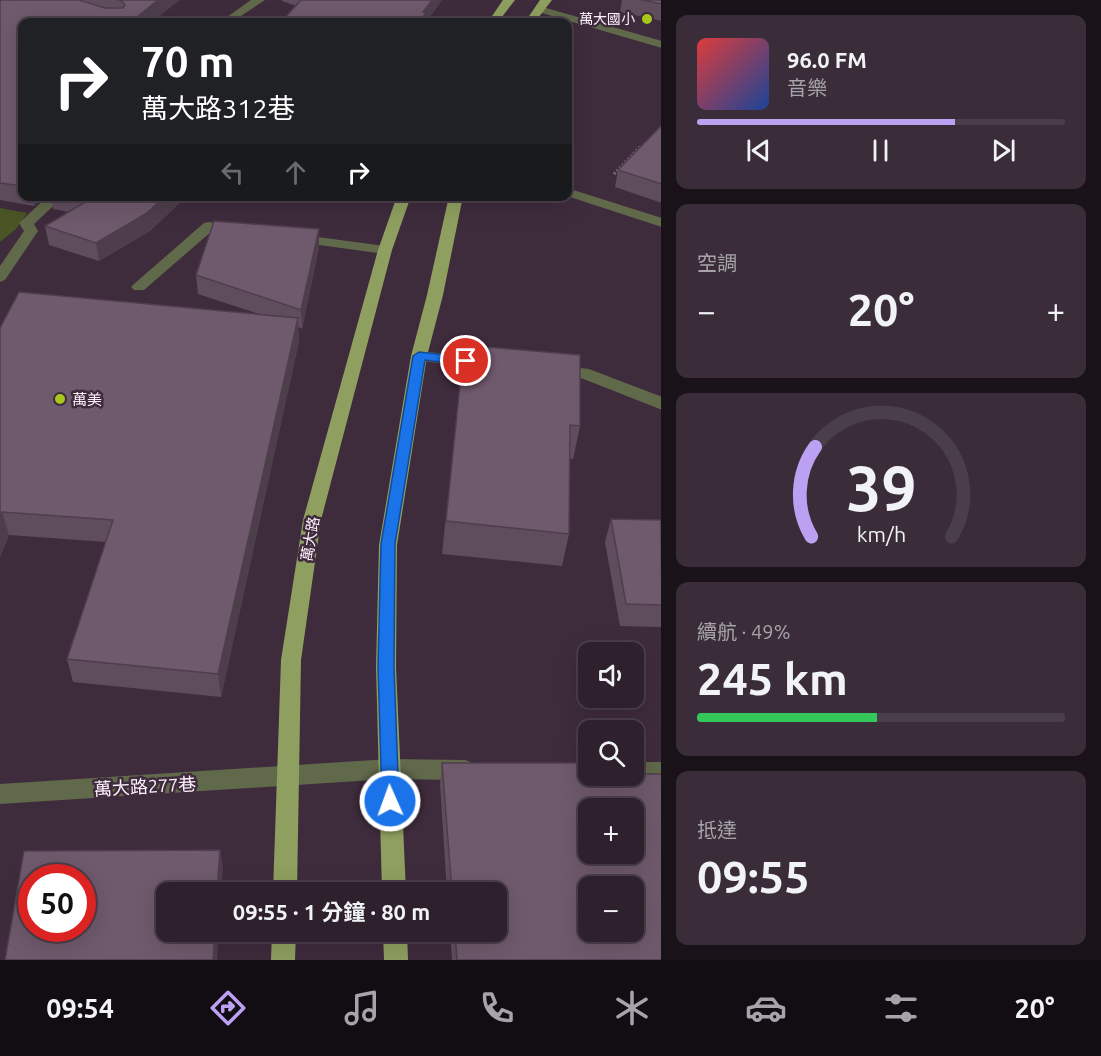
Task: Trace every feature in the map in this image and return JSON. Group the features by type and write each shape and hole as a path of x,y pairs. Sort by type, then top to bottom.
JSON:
{"main road":[{"path":"496,18 509,0"},
{"path":"533,18 543,4"},
{"name":"萬大路","path":"285,882 290,776 291,660 312,520 385,250 402,201"},
{"path":"394,882 386,667 388,544 419,356 435,295 455,201"},
{"path":"283,960 284,942"},
{"path":"395,942 396,960"}],"street":[{"path":"231,18 259,0"},
{"path":"543,4 661,45"},
{"path":"572,194 661,223"},
{"path":"0,277 31,231 26,223 51,201"},
{"path":"139,287 209,226 244,231"},
{"path":"279,236 385,250"},
{"path":"419,356 501,364"},
{"path":"536,368 583,373 661,404"},
{"name":"萬大路277巷","path":"0,794 389,769 481,770"},
{"path":"644,772 661,772"}],"path":[{"path":"589,200 645,142"}],"green space":[{"path":"0,208 27,213 16,229 0,242"}],"building":[{"path":"0,0 79,0 105,8 123,8 125,5 122,1 117,0 158,0 136,18 18,18 18,185 0,183"},
{"path":"301,0 432,0 423,12 426,13 422,18 285,18"},
{"path":"641,0 661,0 661,4"},
{"path":"661,126 661,184 618,170"},
{"path":"87,201 160,201 147,213 96,243 45,226"},
{"path":"214,221 319,229 301,310 196,275"},
{"path":"19,292 298,318 218,674 67,659 113,520 2,512 0,517 0,328"},
{"path":"464,345 580,355 580,426 570,425 569,534 446,521"},
{"path":"611,519 661,520 661,605 626,604"},
{"path":"442,763 578,763 578,786 644,786 644,768 645,774 661,774 661,960 457,960 456,942 507,942 507,882 451,882"},
{"path":"220,850 218,882 156,882 156,942 214,942 213,960 5,960 18,885 18,942 96,942 96,864 22,864 24,851"}],"place":[{"name":"萬大國小","path":"647,19"},
{"name":"萬美","path":"60,399"}],"route":[{"path":"390,801 386,667 388,544 419,356 466,361"}]}
